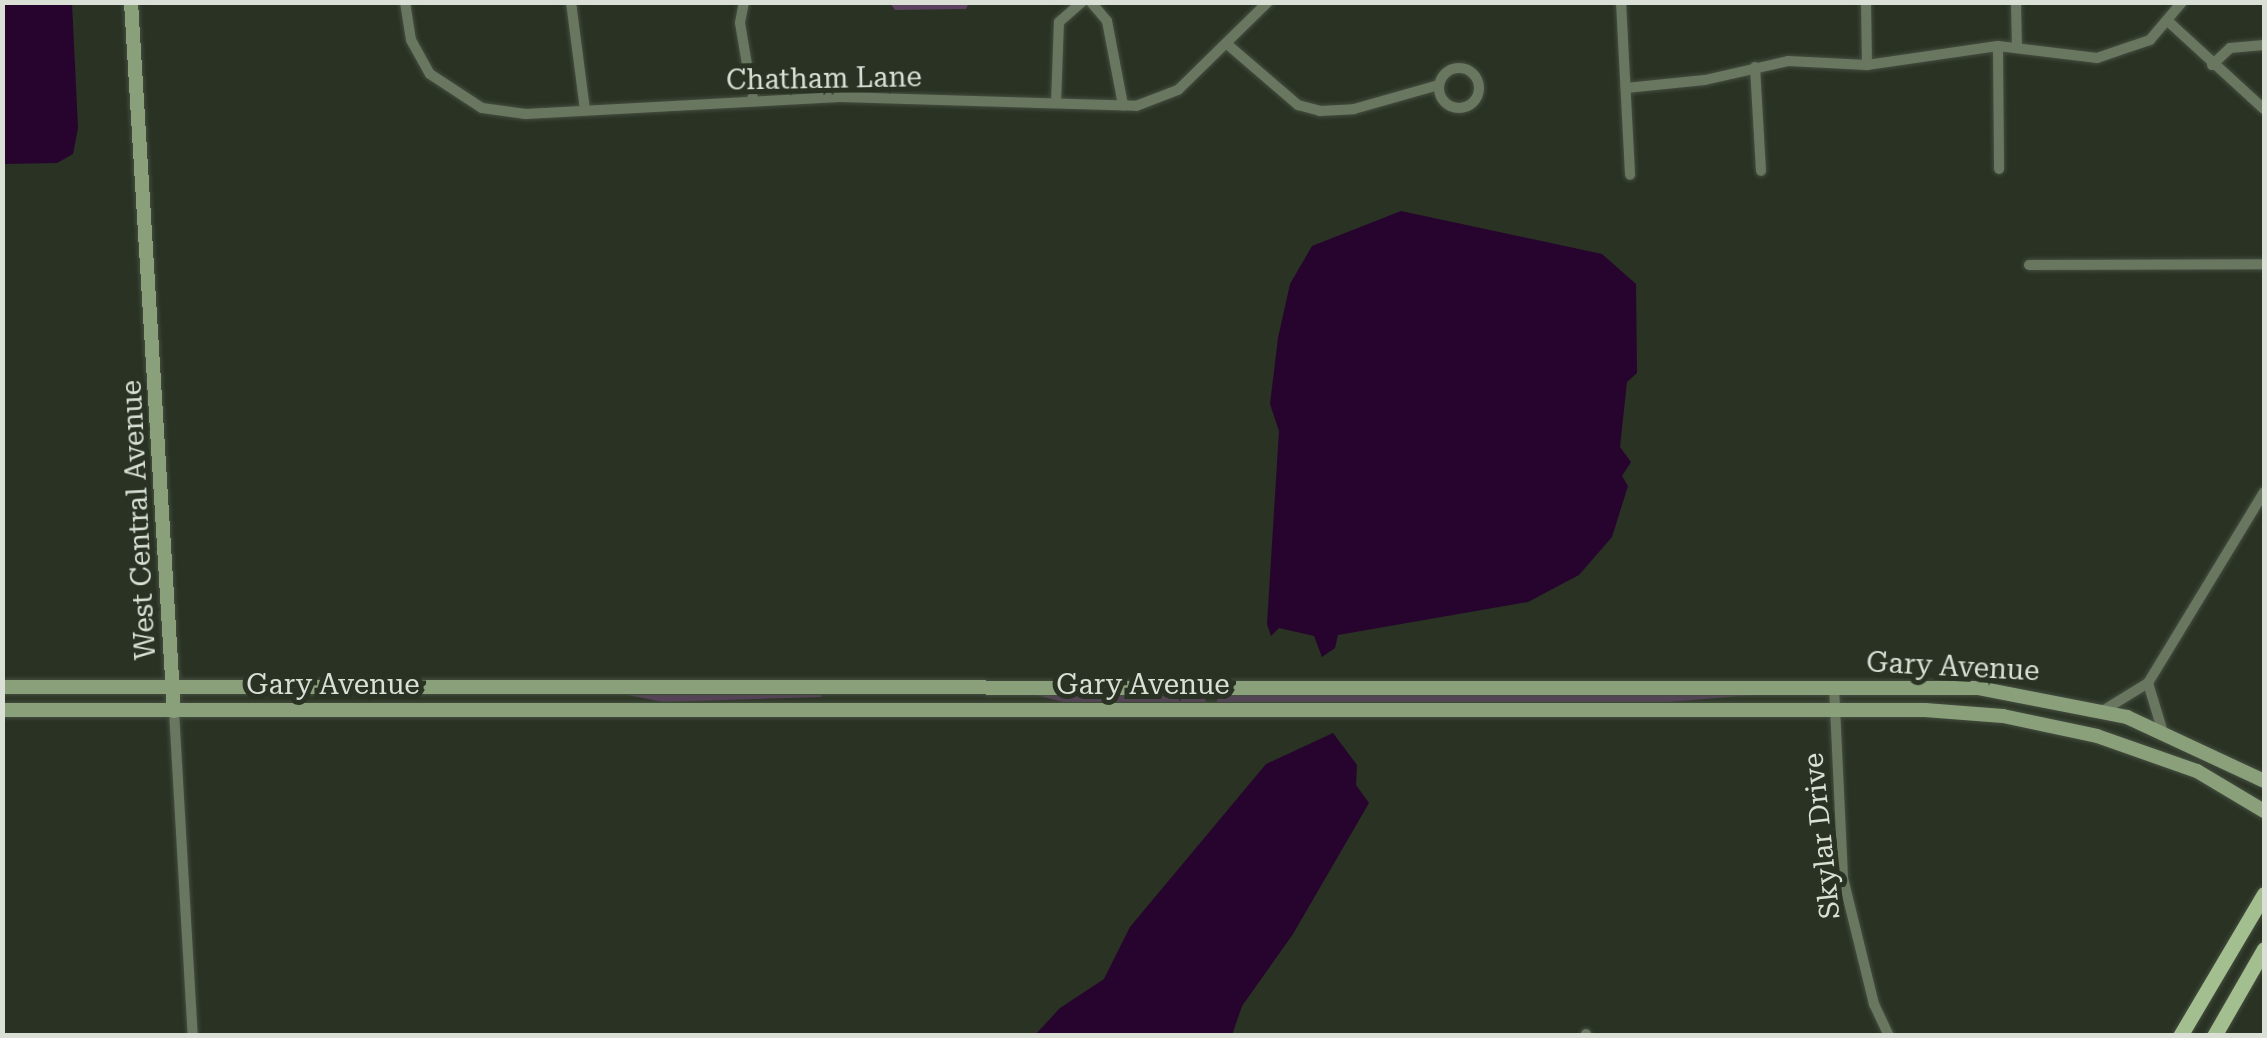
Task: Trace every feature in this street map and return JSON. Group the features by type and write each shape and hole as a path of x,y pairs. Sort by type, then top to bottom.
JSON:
{"main road":[{"name":"West Central Avenue","path":"131,2 174,710"},
{"name":"Gary Avenue","path":"2,687 1978,688 2104,710 2162,729 2264,781"},
{"name":"Gary Avenue","path":"2,710 1949,711 2068,728 2198,771 2264,810"},
{"path":"2180,1036 2264,894"},
{"path":"2214,1036 2264,949"}],"street":[{"name":"Chatham Lane","path":"405,2 411,40 430,74 462,98 498,112 753,100 1149,104 1178,90 1268,2"},
{"path":"570,2 585,110"},
{"path":"744,2 740,23 753,100"},
{"path":"1056,103 1059,22 1082,2"},
{"path":"1091,2 1106,22 1122,106"},
{"path":"1622,2 1630,175"},
{"path":"1866,2 1867,65"},
{"path":"2016,2 2017,48"},
{"path":"1626,88 1705,80 1755,67 1812,60 1867,65 1998,46 2097,58 2140,46 2170,23 2182,2"},
{"path":"2170,23 2264,109"},
{"path":"1227,44 1298,105 1320,112 1354,110 1439,86"},
{"path":"2212,64 2230,48 2264,44"},
{"path":"1998,46 1999,169"},
{"path":"1755,67 1761,171"},
{"path":"2029,265 2264,264"},
{"path":"2104,710 2148,682 2264,492"},
{"path":"2148,682 2162,729"},
{"name":"Skylar Drive","path":"1834,686 1843,878 1870,988 1889,1036"},
{"name":"West Central Avenue","path":"174,710 193,1036"}],"shaded area":[{"path":"3,2 72,3 78,128 73,154 57,163 3,164"},
{"path":"890,3 969,3 966,9 895,10"},
{"path":"1401,211 1602,254 1636,284 1637,373 1627,382 1620,447 1631,462 1622,476 1628,486 1612,537 1579,575 1528,602 1338,635 1335,648 1322,657 1314,636 1279,628 1271,636 1267,624 1279,431 1270,404 1278,338 1290,284 1312,246"},
{"path":"1765,694 1668,702 1217,702 1217,695"},
{"path":"628,695 821,695 821,697 663,702"},
{"path":"1036,695 1205,695 1206,702 1063,702"},
{"path":"1333,733 1357,765 1356,785 1369,803 1293,934 1242,1006 1232,1035 1035,1035 1060,1008 1104,979 1130,927 1266,764"}]}
